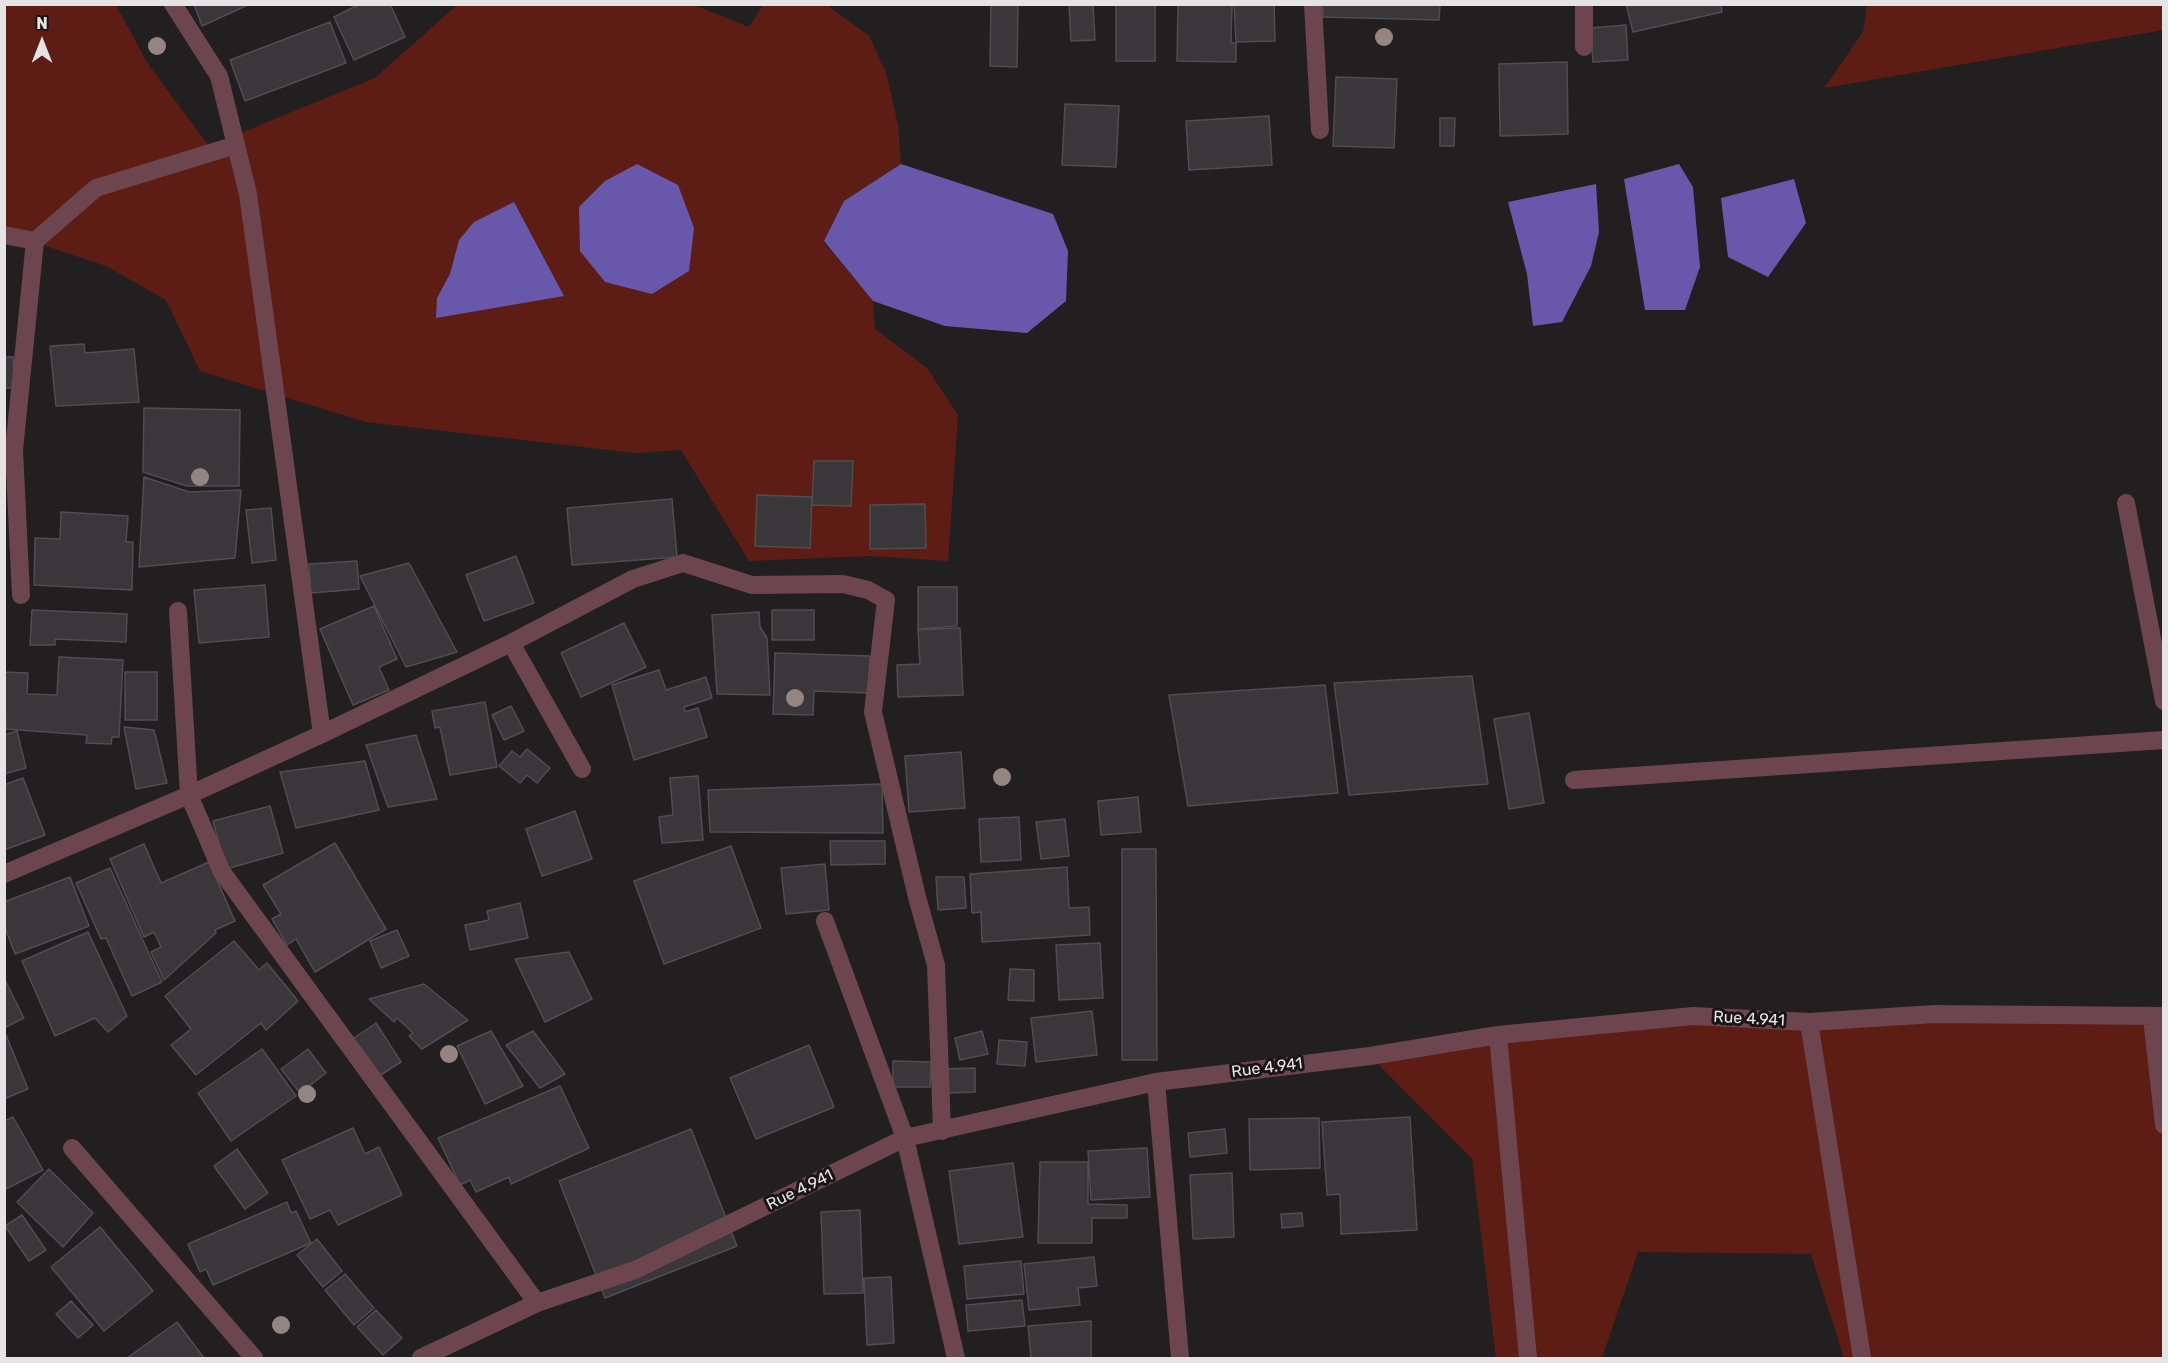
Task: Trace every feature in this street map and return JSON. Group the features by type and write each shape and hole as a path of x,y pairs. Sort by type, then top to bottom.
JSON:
{"street":[{"path":"173,4 219,76 248,194 322,734"},
{"path":"1313,4 1320,130"},
{"path":"1584,4 1584,47"},
{"path":"21,595 9,451 35,242 96,188 236,145"},
{"path":"4,235 35,242"},
{"path":"2126,503 2163,701"},
{"path":"4,874 189,795 322,734 511,643 633,579 683,563 752,585 843,584 868,590 886,600 873,712 917,897 936,965 942,1131"},
{"path":"178,610 189,795 222,872 537,1303"},
{"path":"511,643 582,770"},
{"path":"1575,780 2163,740"},
{"path":"825,921 905,1138 956,1359"},
{"name":"Rue 4.941","path":"421,1359 537,1303 634,1270 905,1138 1156,1082 1370,1056 1498,1035 1693,1016 1809,1022 1935,1014 2158,1017"},
{"path":"2158,1017 2163,1125"},
{"path":"1809,1022 1862,1359"},
{"path":"1498,1035 1528,1359"},
{"path":"1156,1082 1180,1359"},
{"path":"72,1148 254,1359"}],"shaded area":[{"path":"4,5 116,5 148,64 209,146 375,78 457,5 694,5 749,27 763,5 827,5 869,36 886,72 898,125 901,164 844,201 824,242 873,301 875,329 927,368 958,415 948,561 870,556 749,561 681,450 635,453 366,422 200,371 166,300 106,266 31,241 5,240"},
{"path":"1867,5 2163,5 2163,30 1824,88 1863,32"},
{"path":"637,164 678,185 694,228 689,271 652,294 605,282 580,251 579,207 605,181"},
{"path":"901,164 1053,214 1068,251 1066,301 1027,333 945,326 873,301 824,241 844,201"},
{"path":"1679,164 1693,187 1700,267 1685,310 1645,310 1624,179"},
{"path":"1794,179 1806,223 1768,277 1728,257 1721,198"},
{"path":"1596,184 1599,232 1591,266 1562,322 1533,326 1527,274 1508,202"},
{"path":"514,202 564,296 436,318 437,298 450,274 459,240 474,222"},
{"path":"1693,1016 2163,1018 2163,1358 1844,1358 1811,1254 1638,1252 1602,1358 1496,1358 1472,1159 1370,1056"}],"building":[{"path":"194,4 250,4 202,26"},
{"path":"360,4 390,4 405,37 354,60 334,17"},
{"path":"991,4 1018,4 1017,67 990,66"},
{"path":"1069,4 1093,4 1095,40 1071,41"},
{"path":"1116,4 1155,4 1155,61 1116,61"},
{"path":"1178,4 1232,4 1231,43 1236,43 1236,62 1177,61"},
{"path":"1234,4 1274,4 1275,41 1236,42"},
{"path":"1323,4 1440,4 1439,20 1323,17"},
{"path":"1626,4 1721,4 1722,12 1633,32"},
{"path":"330,22 346,63 245,101 230,60"},
{"path":"1626,25 1628,60 1593,62 1590,28"},
{"path":"1567,62 1568,134 1500,136 1499,64"},
{"path":"1336,77 1397,79 1394,148 1333,146"},
{"path":"1065,104 1119,106 1116,167 1062,165"},
{"path":"1269,116 1272,165 1189,170 1186,121"},
{"path":"1440,118 1455,118 1454,146 1440,146"},
{"path":"84,344 85,353 134,349 139,402 56,406 50,346"},
{"path":"4,357 13,357 15,388 4,388"},
{"path":"144,408 240,410 239,486 187,486 143,472"},
{"path":"814,461 853,461 851,506 812,505"},
{"path":"144,477 189,492 241,490 235,558 139,567"},
{"path":"757,495 812,497 810,548 755,546"},
{"path":"672,499 677,557 572,565 567,508"},
{"path":"925,504 926,548 870,549 870,505"},
{"path":"271,508 276,560 252,563 246,510"},
{"path":"61,512 128,516 126,542 133,542 132,590 34,585 35,538 60,539"},
{"path":"516,556 534,603 484,621 466,575"},
{"path":"357,561 359,589 311,593 309,564"},
{"path":"409,563 457,652 406,667 360,576"},
{"path":"265,585 269,637 199,643 194,590"},
{"path":"918,587 957,587 957,626 918,629"},
{"path":"374,606 397,659 379,667 389,690 353,705 320,629"},
{"path":"32,610 127,614 126,642 55,639 55,645 30,645"},
{"path":"772,610 814,610 814,640 772,640"},
{"path":"759,612 760,627 767,638 770,695 717,694 712,615"},
{"path":"624,623 646,667 581,697 561,653"},
{"path":"960,628 963,695 898,697 897,665 920,664 918,630"},
{"path":"775,653 870,656 868,693 814,691 813,715 773,714"},
{"path":"59,657 123,660 119,737 112,737 111,744 86,743 87,735 6,729 4,672 28,673 27,694 57,695"},
{"path":"659,670 666,690 706,677 712,698 684,707 685,712 698,708 707,737 634,760 612,685"},
{"path":"125,672 157,672 157,720 125,720"},
{"path":"1472,676 1488,784 1349,795 1334,683"},
{"path":"1325,685 1338,793 1188,806 1169,695"},
{"path":"485,702 497,767 450,775 440,727 435,728 432,711"},
{"path":"511,706 524,731 504,740 492,715"},
{"path":"1529,713 1544,803 1509,809 1494,719"},
{"path":"124,727 154,730 167,783 136,789"},
{"path":"17,731 26,768 4,774 4,735"},
{"path":"416,735 437,799 388,807 366,745"},
{"path":"527,749 550,768 537,783 527,775 520,783 499,766 512,751 520,757"},
{"path":"961,752 965,808 909,812 905,756"},
{"path":"365,761 379,810 296,828 280,772"},
{"path":"698,776 703,840 662,843 659,817 673,815 670,778"},
{"path":"23,778 45,835 4,850 4,785"},
{"path":"882,784 883,833 710,832 708,790"},
{"path":"1138,797 1141,832 1101,835 1098,801"},
{"path":"270,806 283,853 226,869 213,821"},
{"path":"575,811 592,859 542,876 526,829"},
{"path":"1019,817 1021,860 981,862 979,819"},
{"path":"1065,819 1069,856 1041,859 1036,822"},
{"path":"830,841 885,841 885,864 831,865"},
{"path":"335,843 386,929 315,972 296,939 287,945 272,919 281,914 263,885"},
{"path":"144,844 161,883 209,862 235,921 215,930 216,933 164,980 151,952 161,947 154,932 144,937 110,859"},
{"path":"731,846 761,928 664,964 634,881"},
{"path":"1122,849 1156,849 1157,1060 1122,1060"},
{"path":"825,864 829,910 786,914 781,868"},
{"path":"1067,867 1069,908 1089,907 1090,935 982,942 981,912 972,913 970,874"},
{"path":"110,868 162,982 132,996 106,938 101,939 76,883"},
{"path":"70,877 89,926 15,954 4,925 4,902"},
{"path":"936,877 964,877 966,908 938,910"},
{"path":"520,903 528,938 470,950 465,925 489,920 487,911"},
{"path":"397,930 409,956 381,968 370,941"},
{"path":"88,932 127,1016 108,1032 95,1018 55,1036 22,961"},
{"path":"234,941 259,970 267,963 298,1001 266,1030 261,1023 196,1075 171,1045 191,1029 165,996"},
{"path":"1100,943 1103,998 1059,1000 1056,945"},
{"path":"569,952 592,999 545,1022 515,959"},
{"path":"1010,969 1034,970 1034,1001 1008,1000"},
{"path":"4,978 24,1018 4,1028"},
{"path":"424,984 468,1020 422,1049 409,1036 413,1033 397,1018 394,1022 369,999"},
{"path":"1092,1011 1097,1055 1036,1062 1031,1018"},
{"path":"376,1023 401,1062 379,1076 351,1040"},
{"path":"491,1031 523,1086 485,1104 457,1046"},
{"path":"533,1031 565,1074 540,1088 506,1045"},
{"path":"982,1031 988,1054 960,1060 955,1038"},
{"path":"6,1035 28,1089 4,1099 4,1036"},
{"path":"999,1040 1027,1042 1025,1066 997,1064"},
{"path":"809,1045 834,1107 756,1139 730,1078"},
{"path":"262,1049 296,1096 231,1141 198,1093"},
{"path":"308,1049 326,1073 300,1093 281,1069"},
{"path":"893,1061 931,1062 930,1087 893,1087"},
{"path":"975,1068 975,1092 947,1093 945,1069"},
{"path":"560,1086 589,1148 511,1184 509,1177 476,1192 470,1180 460,1185 438,1138"},
{"path":"13,1117 43,1170 4,1190 4,1121"},
{"path":"1410,1117 1417,1230 1341,1234 1340,1194 1327,1195 1322,1122"},
{"path":"1319,1118 1320,1168 1250,1170 1249,1119"},
{"path":"353,1128 365,1154 379,1147 402,1195 338,1225 330,1210 310,1219 282,1160"},
{"path":"691,1129 737,1246 605,1298 559,1181"},
{"path":"1225,1129 1227,1153 1190,1157 1188,1133"},
{"path":"1147,1148 1150,1197 1091,1200 1088,1151"},
{"path":"237,1149 268,1193 245,1209 214,1166"},
{"path":"1040,1162 1088,1162 1088,1204 1127,1205 1127,1218 1092,1218 1092,1243 1038,1243"},
{"path":"1013,1163 1023,1237 959,1244 949,1171"},
{"path":"49,1169 93,1213 63,1247 17,1202"},
{"path":"1232,1173 1234,1237 1193,1239 1190,1175"},
{"path":"287,1202 291,1213 296,1211 311,1243 213,1285 206,1269 200,1272 188,1244"},
{"path":"860,1210 863,1293 824,1294 821,1212"},
{"path":"1302,1213 1303,1226 1282,1228 1281,1214"},
{"path":"22,1215 46,1250 29,1261 5,1226"},
{"path":"100,1227 153,1291 104,1331 51,1267"},
{"path":"317,1239 342,1271 323,1287 297,1255"},
{"path":"1094,1257 1097,1286 1078,1288 1080,1305 1029,1310 1024,1264"},
{"path":"1021,1261 1024,1294 967,1299 964,1266"},
{"path":"345,1274 374,1308 354,1325 325,1290"},
{"path":"891,1277 894,1343 867,1345 864,1278"},
{"path":"1022,1300 1025,1326 968,1331 966,1305"},
{"path":"71,1301 93,1325 78,1338 56,1314"},
{"path":"376,1310 402,1338 383,1355 357,1327"},
{"path":"1091,1321 1091,1358 1031,1358 1028,1326"},
{"path":"177,1322 204,1358 127,1358"}]}
